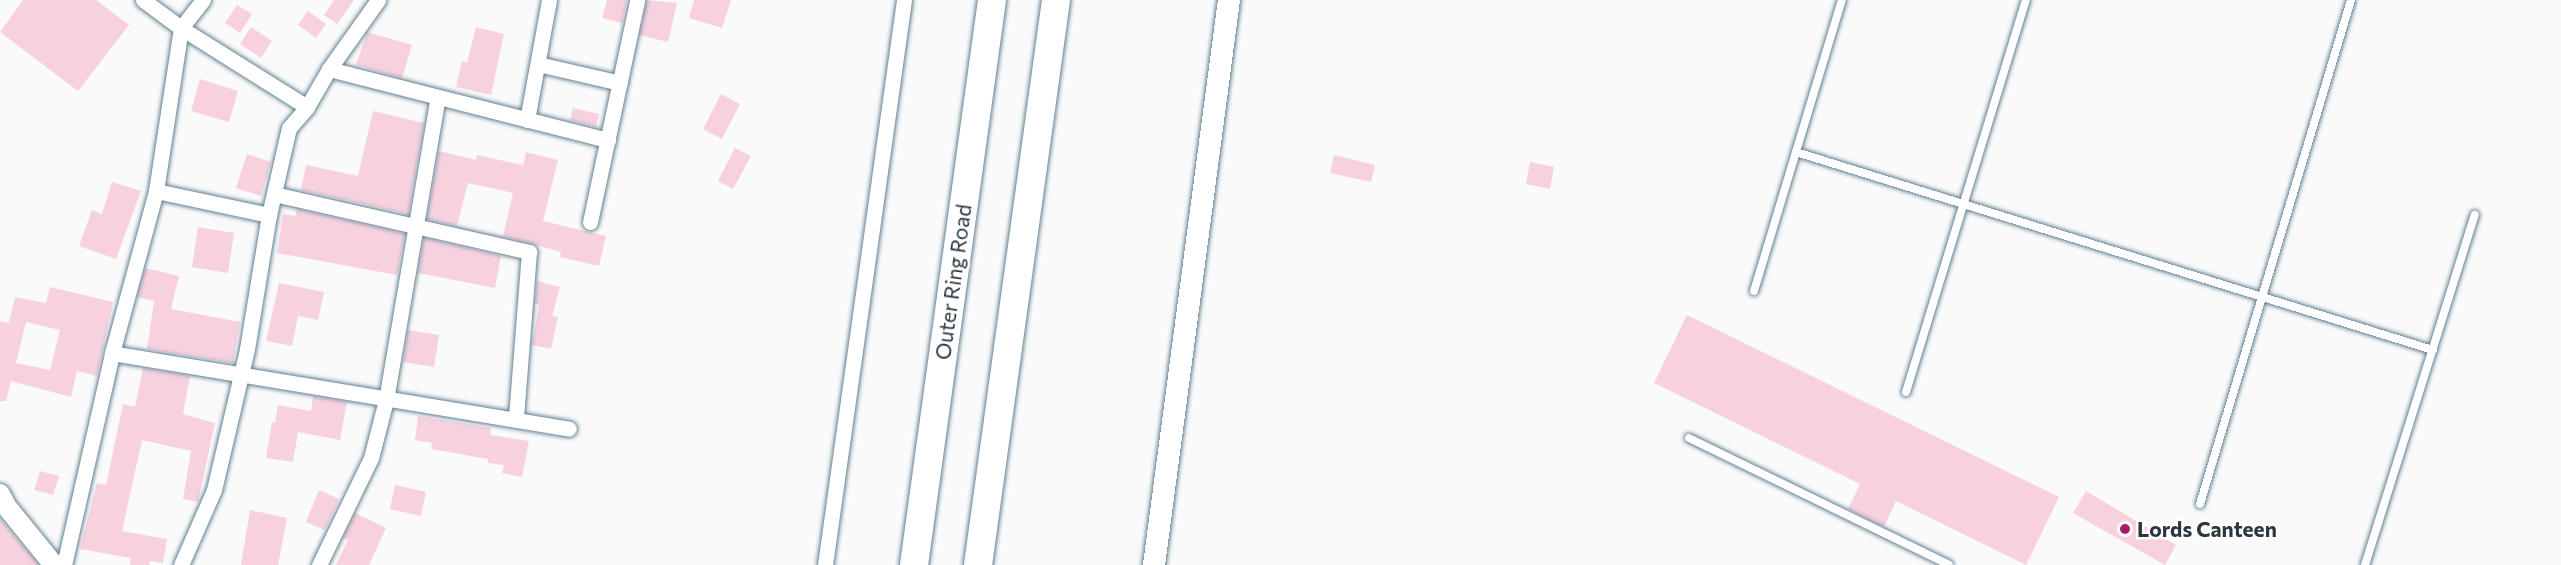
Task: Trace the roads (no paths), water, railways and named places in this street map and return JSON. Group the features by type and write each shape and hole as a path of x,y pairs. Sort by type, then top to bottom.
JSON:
{"highway":[{"name":"Outer Ring Road","path":"914,565 992,0"},
{"path":"978,565 1056,0"}],"main road":[{"path":"1154,565 1230,0"}],"street":[{"path":"143,0 181,28 307,107"},
{"path":"64,565 112,353 156,191 181,28 203,0"},
{"path":"181,565 214,490 241,375 273,194 289,128 307,107 329,69 378,0"},
{"path":"527,120 549,0"},
{"path":"590,222 637,0"},
{"path":"825,565 904,0"},
{"path":"538,63 620,83"},
{"path":"329,69 608,140"},
{"path":"319,565 371,458 387,400 438,96"},
{"path":"156,191 269,216"},
{"path":"273,194 417,224 529,252 516,419"},
{"path":"112,353 569,429"},
{"path":"0,494 6,506 54,565"}],"lane":[{"path":"1754,291 1842,0"},
{"path":"1906,392 2026,0"},
{"path":"2200,504 2351,0"},
{"path":"1796,152 2433,350"},
{"path":"2364,565 2475,215"},
{"path":"1689,438 1948,565"}],"place":[{"name":"Lords Canteen","path":"2125,529"}]}
